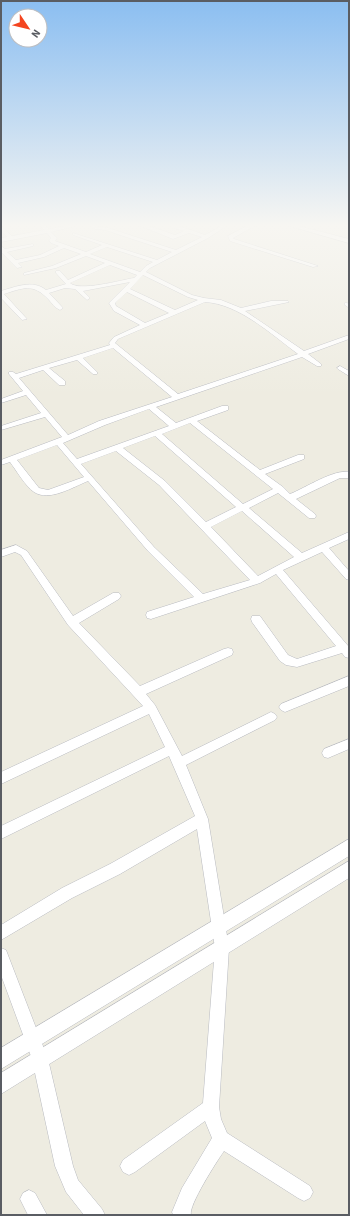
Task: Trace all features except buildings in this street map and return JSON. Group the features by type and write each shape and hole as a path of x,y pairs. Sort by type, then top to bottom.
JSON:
{"street":[{"path":"67,282 78,289 87,298"},
{"path":"45,292 73,282"},
{"path":"78,289 110,282"},
{"path":"133,282 112,303 113,307 146,326"},
{"path":"156,282 190,296 204,300 219,301 240,310 319,365"},
{"path":"24,319 1,293 31,286 40,287 60,308"},
{"path":"126,289 175,313"},
{"path":"177,397 112,343 116,338 204,300"},
{"path":"240,310 271,303 286,302"},
{"path":"1,463 58,442 102,422 349,337"},
{"path":"67,438 12,375 44,368 114,346"},
{"path":"78,357 95,373"},
{"path":"44,368 62,383"},
{"path":"1,401 27,392"},
{"path":"150,406 174,426"},
{"path":"75,462 225,408"},
{"path":"1,428 46,414"},
{"path":"191,420 260,473 312,516"},
{"path":"156,433 300,557"},
{"path":"58,442 151,549 202,599"},
{"path":"117,447 162,483 257,580"},
{"path":"260,473 301,457"},
{"path":"12,459 36,490 43,493 89,478"},
{"path":"290,498 337,476 344,474 349,475"},
{"path":"205,526 280,489"},
{"path":"151,616 257,580 300,557 349,535"},
{"path":"323,547 349,577"},
{"path":"1,554 16,548 24,553 72,622 138,692 151,708 179,763 202,819 222,948 211,1107 214,1119 221,1139 304,1192"},
{"path":"256,619 284,658 290,662 297,662 347,651 277,569"},
{"path":"72,622 116,596"},
{"path":"138,692 228,652"},
{"path":"285,707 349,681"},
{"path":"1,778 151,708"},
{"path":"179,763 271,717"},
{"path":"328,753 349,744"},
{"path":"1,833 172,749"},
{"path":"1,933 67,893 115,869 202,819"},
{"path":"1,1059 349,847"},
{"path":"1,1084 349,869"},
{"path":"1,955 40,1059 64,1166 72,1186 96,1215"},
{"path":"128,1166 211,1107"},
{"path":"182,1215 181,1212 188,1194 221,1139"},
{"path":"29,1199 38,1215"}]}
